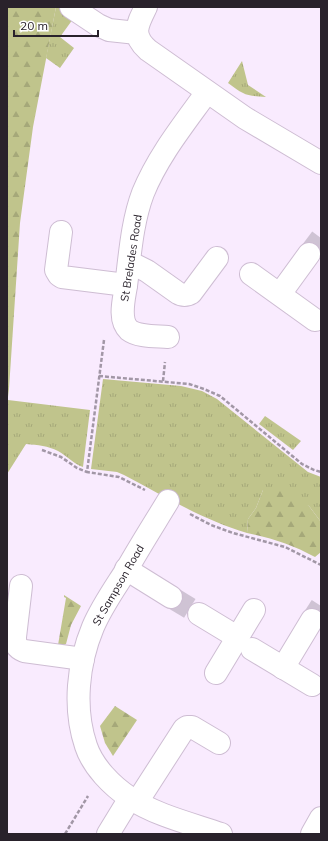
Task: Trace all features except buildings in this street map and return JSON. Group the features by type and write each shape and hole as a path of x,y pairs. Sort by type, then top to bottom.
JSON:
{"street":[{"path":"71,7 98,25 109,30 137,33"},
{"path":"146,7 140,20 137,33 139,42 207,92 272,135 321,163"},
{"name":"St Brelades Road","path":"123,322 123,309 133,235 143,194 166,149 207,92"},
{"path":"61,232 56,270 62,277 127,276 142,268 182,296 187,296 191,293 217,258"},
{"path":"280,294 309,254"},
{"path":"251,274 315,320"},
{"path":"123,322 136,334 168,337"},
{"name":"St Sampson Road","path":"168,501 107,600 93,626 83,659 79,689 82,729 86,747 104,776 116,788 134,800 166,815 221,834"},
{"path":"126,569 171,597"},
{"path":"21,586 15,636 15,643 19,648 24,652 83,659"},
{"path":"216,673 245,643 254,610"},
{"path":"199,614 312,685"},
{"path":"283,668 312,620"},
{"path":"108,834 187,726 192,727 219,743"},
{"path":"312,834 321,818"}],"path":[{"path":"87,472 107,322 123,322"},
{"path":"99,376 183,383 204,389 226,400 302,464 321,472"},
{"path":"42,450 61,457 77,468 87,472 119,477 168,501 211,525 233,533 285,547 321,565"},
{"path":"65,834 89,796"}],"green space":[{"path":"7,7 56,7 33,127 20,223 7,405"},
{"path":"56,7 72,7 73,19 60,37 74,48 60,68 46,58"},
{"path":"242,61 248,85 266,97 246,94 228,83"},
{"path":"103,379 181,386 202,391 217,399 308,472 321,477 321,522 309,506 263,490 256,508 248,519 247,533 231,528 199,514 117,472 91,469"},
{"path":"8,400 90,410 83,467 54,449 26,444 7,474"},
{"path":"265,416 301,441 293,450 259,424"},
{"path":"276,486 288,491 309,506 321,522 321,552 315,557 282,542 247,533 248,519 256,508 263,490"},
{"path":"64,595 81,606 71,625 66,644 62,646 58,645 66,598"},
{"path":"115,706 137,720 113,756 105,743 100,726"}],"tunnel":[{"path":"309,254 321,238"},
{"path":"171,597 199,614"},
{"path":"312,620 321,606"}]}
